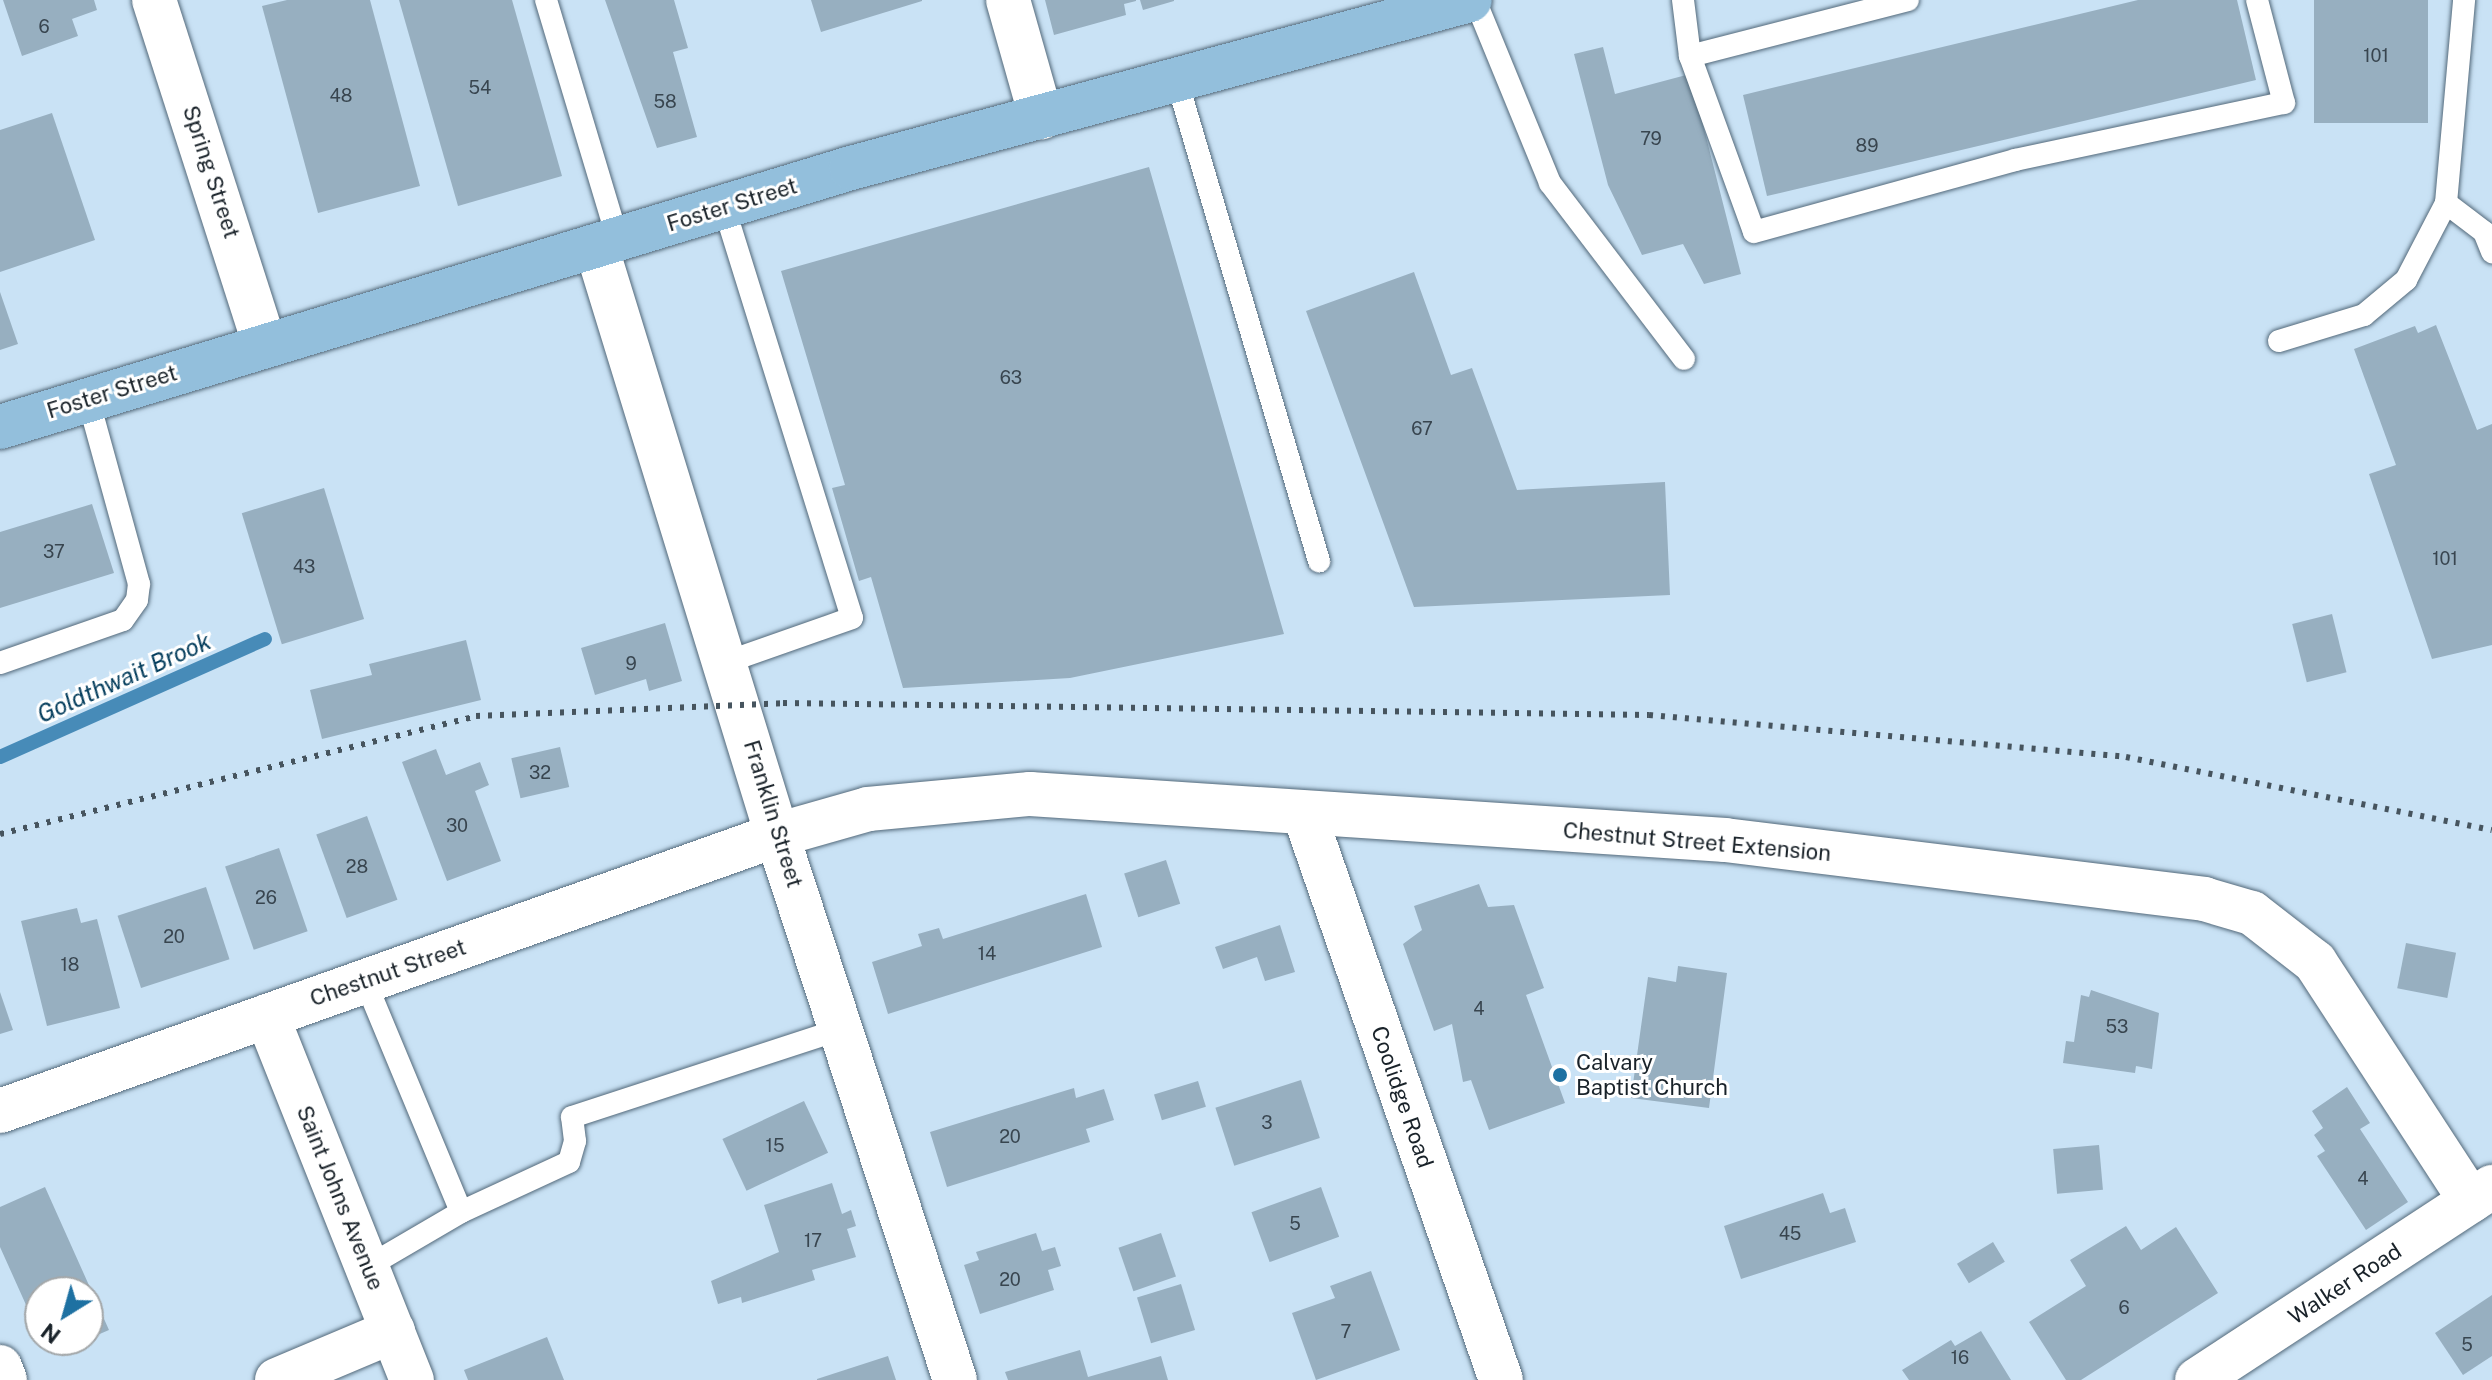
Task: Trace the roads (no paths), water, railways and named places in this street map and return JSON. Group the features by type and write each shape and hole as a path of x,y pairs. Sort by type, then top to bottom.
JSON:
{"main road":[{"name":"Foster Street","path":"0,427 724,207 1472,0"}],"street":[{"name":"Spring Street","path":"154,0 265,345"},
{"path":"1008,0 1041,117"},
{"name":"Franklin Street","path":"607,243 777,835 955,1380"},
{"name":"Chestnut Street Extension","path":"777,835 868,809 1030,794 1725,840 2119,885 2252,913 2285,934 2331,983 2482,1194"},
{"name":"Coolidge Road","path":"1304,813 1501,1380"},
{"name":"Chestnut Street","path":"0,1111 777,835"},
{"name":"Saint Johns Avenue","path":"267,1016 412,1380"},
{"name":"Walker Road","path":"2197,1380 2482,1194"},
{"path":"277,1380 393,1331"},
{"path":"0,1367 5,1380"}],"lane":[{"path":"546,0 607,243"},
{"path":"1472,0 1550,183 1684,359"},
{"path":"1683,0 1690,56 1754,232 2015,160 2284,103 2257,0"},
{"path":"1690,56 1908,0"},
{"path":"2279,341 2375,306 2406,280 2446,203 2464,0"},
{"path":"1177,81 1319,561"},
{"path":"2446,203 2484,232 2492,252"},
{"path":"724,207 852,618 727,662"},
{"path":"0,663 123,620 137,600 139,584 88,399"},
{"path":"365,981 461,1212"},
{"path":"367,1267 461,1212 569,1162 575,1141 572,1117 842,1029"}],"waterway":[{"name":"Goldthwait Brook","path":"0,757 265,639"}],"railway":[{"path":"0,834 476,716 783,703 1649,715 2126,757 2492,830"}],"place":[{"name":"Calvary Baptist Church","path":"1560,1075"}]}
